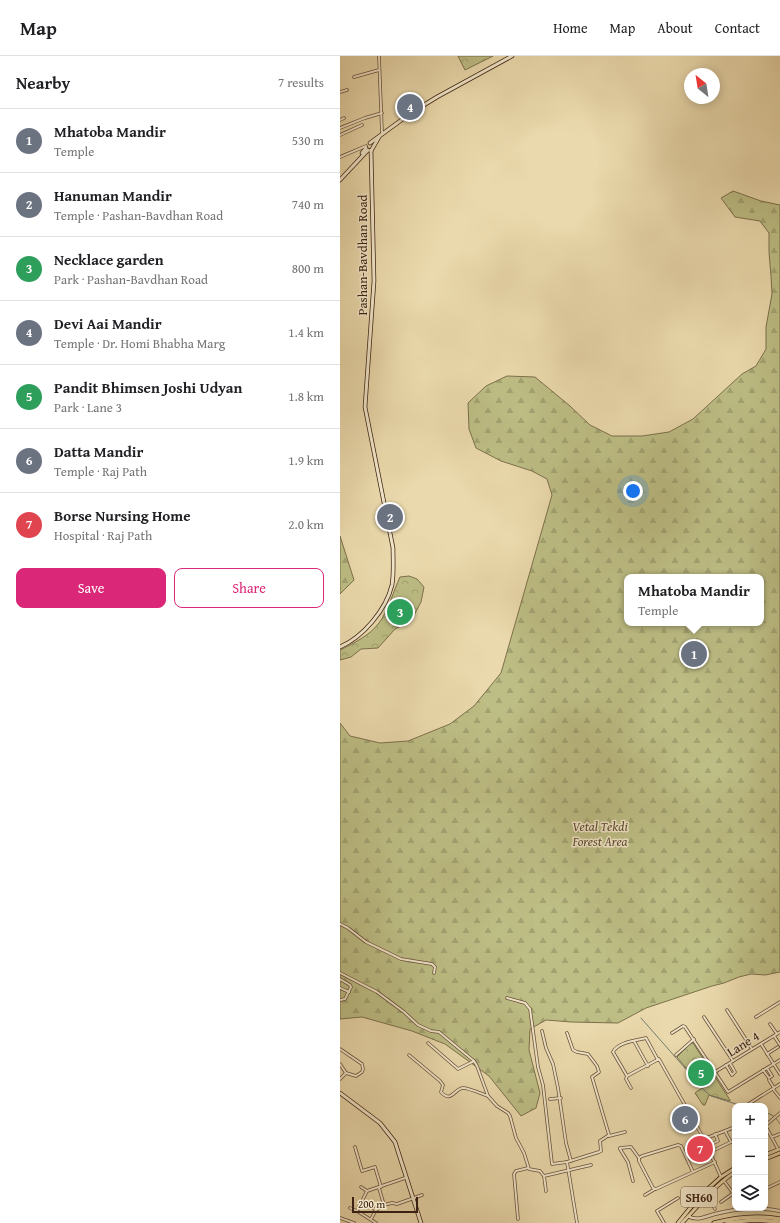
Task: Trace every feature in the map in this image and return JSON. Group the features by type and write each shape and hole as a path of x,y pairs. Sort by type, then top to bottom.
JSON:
{"highway":[{"path":"714,1223 742,1217 780,1218"},
{"path":"727,1223 754,1220 780,1222"}],"main road":[{"path":"340,180 382,134 411,113 512,56"},
{"path":"340,176 368,149 374,148 372,144"},
{"name":"Pashan-Bavdhan Road","path":"340,646 349,642 367,629 380,611 392,585 394,570 393,548 365,407 374,281 372,161 368,149"},
{"path":"340,1093 380,1123 390,1134 395,1142 412,1199"},
{"path":"768,1157 779,1150"},
{"path":"768,1154 774,1153"},
{"name":"SH60","path":"679,1222 700,1196 732,1170"},
{"path":"404,1171 420,1223"},
{"name":"SH60","path":"688,1216 723,1178 732,1174"},
{"path":"679,1222 688,1216"},
{"path":"686,1223 688,1216"}],"street":[{"path":"380,56 382,134"},
{"path":"354,77 380,70"},
{"path":"340,92 347,90"},
{"path":"340,128 364,118 382,113"},
{"path":"340,120 344,118"},
{"path":"340,135 362,126"},
{"path":"340,157 368,149"},
{"path":"340,924 348,928 366,942 401,959 432,964 435,967 434,973"},
{"path":"340,973 377,992 404,1012 418,1025 431,1031 439,1032 474,1061 488,1096 497,1106 510,1116 516,1138 524,1154 528,1168"},
{"path":"340,979 351,986 345,1000 340,1000"},
{"path":"340,988 348,992"},
{"path":"508,998 525,1003 530,1009 538,1067 544,1085 552,1164 568,1162 600,1152 600,1141 609,1136 625,1132"},
{"path":"756,1017 780,1002"},
{"path":"727,1010 752,1049"},
{"path":"704,1017 733,1061"},
{"path":"770,1024 778,1033 780,1038"},
{"path":"672,1033 684,1026 728,1092 780,1060"},
{"path":"542,1031 546,1048 553,1064 561,1098 566,1143 571,1161"},
{"path":"567,1033 573,1050 588,1054 597,1066 599,1072 592,1077 609,1136"},
{"name":"Lane 4","path":"715,1072 727,1066 778,1033"},
{"path":"767,1054 779,1046 774,1036"},
{"path":"631,1088 626,1079 627,1076 613,1052 619,1045 646,1038 703,1138 723,1178 732,1189"},
{"path":"676,1055 694,1040"},
{"path":"634,1042 648,1066"},
{"path":"428,1043 458,1070 474,1061"},
{"path":"761,1044 780,1074"},
{"path":"340,1049 359,1062 363,1067 362,1072 356,1076 346,1073 340,1064"},
{"path":"409,1055 440,1081 443,1085 441,1092 442,1094 450,1096 462,1088 488,1096"},
{"path":"627,1076 659,1060"},
{"path":"727,1066 732,1075 735,1072 730,1064"},
{"path":"764,1071 769,1078 772,1076 767,1069"},
{"path":"340,1079 346,1073"},
{"path":"769,1080 773,1089 780,1098"},
{"path":"750,1103 780,1084"},
{"path":"550,1099 561,1098"},
{"path":"768,1123 771,1119 780,1113"},
{"path":"688,1143 732,1128"},
{"path":"710,1152 731,1142 725,1130"},
{"path":"768,1130 779,1150"},
{"path":"707,1146 718,1141 715,1134"},
{"path":"772,1137 780,1134"},
{"path":"639,1158 678,1145 681,1146 693,1172"},
{"path":"355,1147 362,1171 375,1167 384,1205"},
{"path":"634,1181 628,1162 620,1148 631,1147 639,1158 655,1189"},
{"path":"568,1162 578,1223"},
{"path":"644,1195 715,1162"},
{"path":"544,1176 590,1165"},
{"path":"518,1219 514,1174 516,1171 528,1168 530,1170 540,1171 544,1176 546,1191"},
{"path":"357,1211 367,1191 405,1178"},
{"path":"768,1188 780,1182"},
{"path":"361,1187 367,1191"},
{"path":"721,1202 732,1194"},
{"path":"371,1219 376,1210 384,1205 392,1203 397,1204 422,1195"},
{"path":"708,1195 716,1209"},
{"path":"664,1223 657,1211 678,1198"},
{"path":"362,1201 376,1210"},
{"path":"350,1208 376,1223"},
{"path":"688,1216 695,1219 747,1208 780,1211"},
{"path":"340,1218 354,1223"}],"green space":[{"path":"458,56 493,56 465,70"},
{"name":"Vetal Tekdi Forest Area","path":"733,191 761,201 780,205 780,972 765,975 751,974 739,977 646,1008 618,1023 546,1020 530,1029 529,1050 540,1093 536,1108 521,1116 489,1076 445,1044 412,1031 362,1017 340,1019 340,723 350,736 380,743 408,741 450,724 474,706 501,673 552,495 547,479 532,471 501,461 476,448 469,429 468,403 486,386 507,376 535,377 590,425 612,436 642,436 669,432 693,419 742,374 756,366 766,349 766,327 772,294 769,233 760,221 735,217 721,198"},
{"path":"340,536 354,580 340,594"},
{"path":"409,576 417,579 424,587 421,602 411,621 395,629 378,648 361,649 351,657 340,660 340,650 356,642 375,628 382,619 388,607 400,577"},
{"path":"693,1043 730,1101 709,1095 705,1105 703,1105 695,1093 702,1088 677,1057 690,1044"}],"waterway":[{"path":"641,1018 706,1092 711,1096 733,1103"},
{"path":"768,1113 776,1118 780,1124"}],"place":[{"name":"Devi Aai Mandir","path":"410,107"},
{"name":"Hanuman Mandir","path":"390,517"},
{"name":"Necklace garden","path":"400,612"},
{"name":"Mhatoba Mandir","path":"694,654"},
{"name":"Pandit Bhimsen Joshi Udyan","path":"701,1073"},
{"name":"Datta Mandir","path":"685,1119"},
{"name":"Borse Nursing Home","path":"700,1149"}]}
